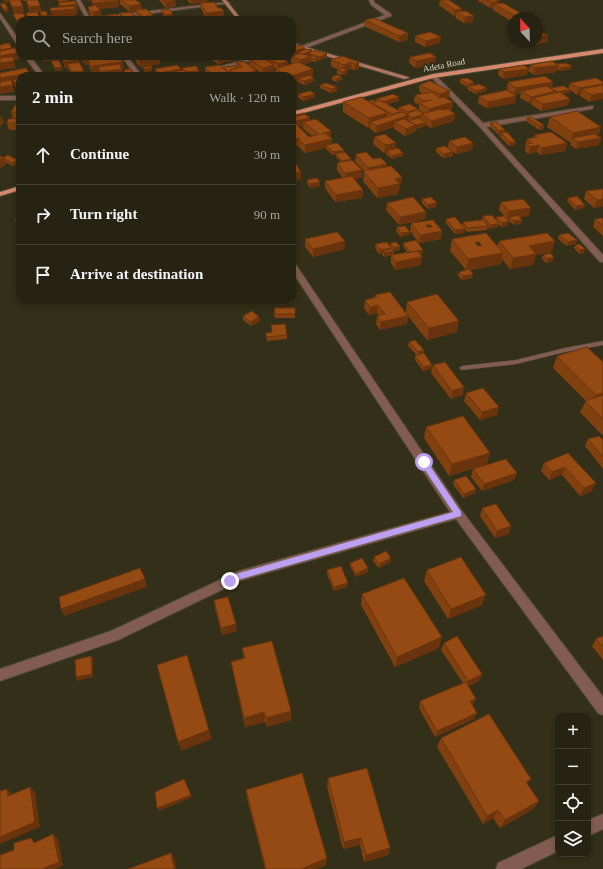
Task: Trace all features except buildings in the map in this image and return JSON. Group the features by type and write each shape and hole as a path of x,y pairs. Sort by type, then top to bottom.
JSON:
{"main road":[{"name":"Adeta Road","path":"296,107 406,78 467,66 603,47"},
{"name":"Adeta Road","path":"296,113 433,76 603,51"},
{"path":"0,188 16,184"},
{"path":"0,194 16,189"}],"street":[{"path":"78,0 87,16"},
{"path":"296,48 302,47 389,15 373,4 371,0"},
{"path":"119,16 226,2 237,16"},
{"path":"0,14 16,39"},
{"path":"296,45 406,78"},
{"path":"30,60 39,72"},
{"path":"127,60 136,72"},
{"path":"218,68 248,60"},
{"path":"433,76 480,125 603,260"},
{"path":"0,98 16,98"},
{"path":"480,125 591,107"},
{"path":"296,270 458,514 603,708"},
{"path":"0,675 114,636 239,576 458,514"},
{"path":"591,827 603,821"},
{"path":"504,869 555,844"}],"lane":[{"path":"462,368 516,362 565,350 603,343"}],"route":[{"path":"230,581 239,576 458,514 424,462"}]}
